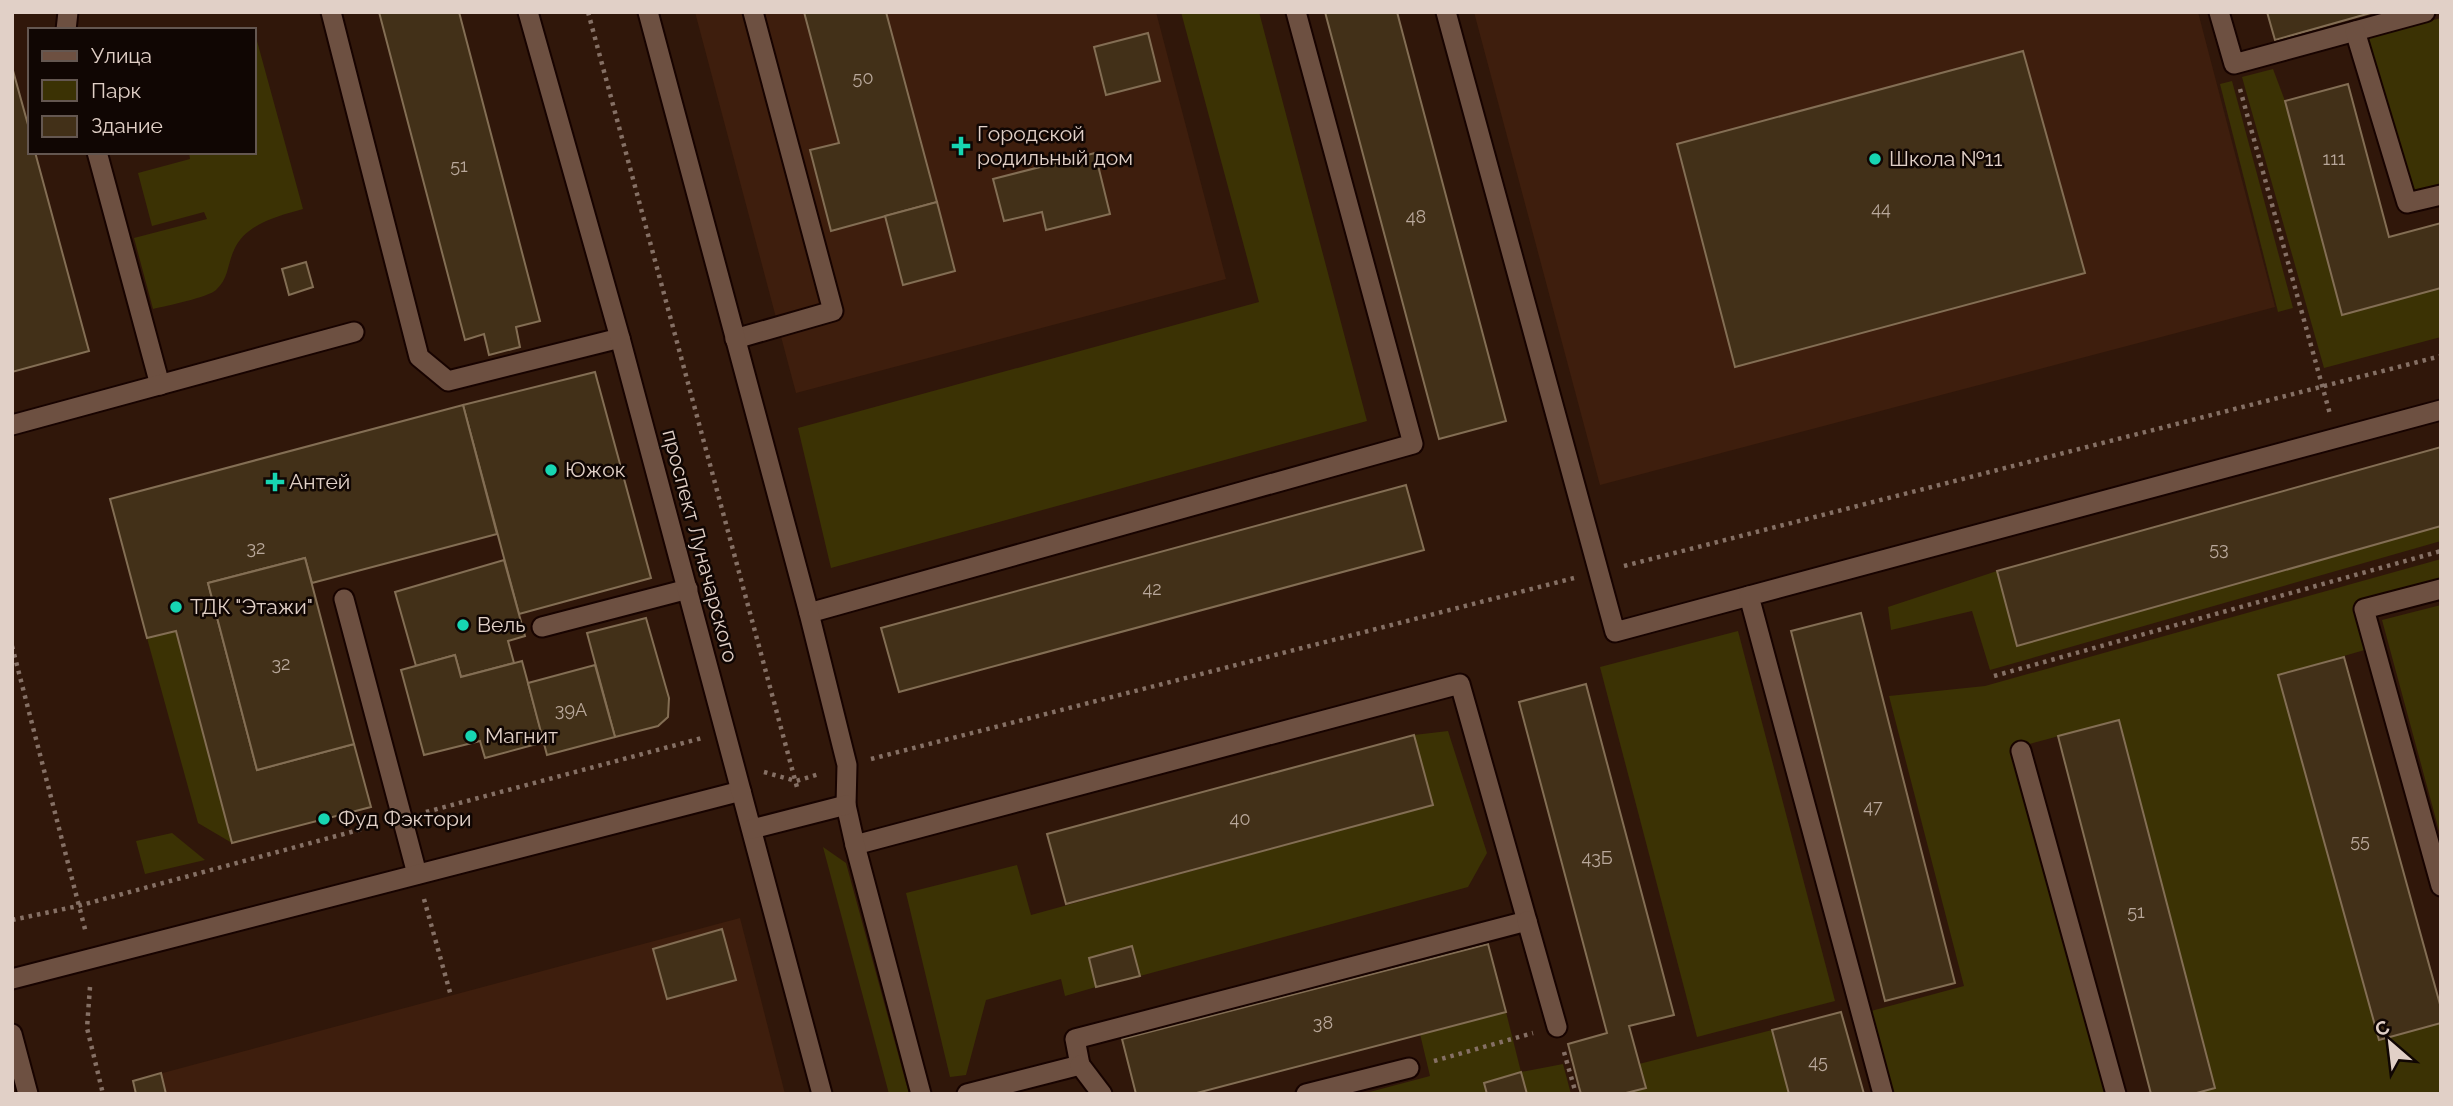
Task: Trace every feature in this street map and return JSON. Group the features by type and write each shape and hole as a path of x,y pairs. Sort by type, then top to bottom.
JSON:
{"street":[{"path":"331,12 419,357 448,381 621,338"},
{"name":"проспект Луначарского","path":"528,12 621,338 822,1094"},
{"path":"648,12 809,613 847,765 846,805 855,845 922,1094"},
{"path":"735,339 833,312 753,12"},
{"path":"809,613 1413,444 1296,12"},
{"path":"1446,12 1615,632 2441,410"},
{"path":"2219,12 2234,64 2425,12"},
{"path":"2355,31 2407,203 2441,195"},
{"path":"98,154 160,385"},
{"path":"12,425 354,332"},
{"path":"542,627 688,589"},
{"path":"2441,589 2364,609 2441,886"},
{"path":"1749,596 1883,1094"},
{"path":"344,599 417,874"},
{"path":"855,845 1460,684 1557,1027"},
{"path":"2021,751 2116,1094"},
{"path":"12,979 741,790"},
{"path":"752,829 846,805"},
{"path":"1102,1094 1080,1065 1075,1040 1527,921"},
{"path":"12,1034 28,1094"},
{"path":"967,1094 1080,1065"},
{"path":"1306,1094 1409,1068"}],"path":[{"path":"588,12 804,816"},
{"path":"2234,64 2336,438"},
{"path":"12,920 78,906 701,738 733,762 796,781 847,765 2441,356"},
{"path":"1994,676 2441,551"},
{"path":"12,646 93,958 87,1028 103,1094"},
{"path":"417,874 451,996"},
{"path":"1409,1068 1557,1027 1576,1094"}],"shaded area":[{"name":"Городской родильный дом","path":"695,12 1156,12 1226,279 796,393"},
{"name":"Школа №11","path":"1474,12 2198,12 2275,307 1600,485"},
{"path":"740,918 785,1094 136,1094 133,1081"}],"green space":[{"path":"1181,12 1259,12 1367,421 831,568 798,428 1259,302"},
{"path":"2441,18 2441,188 2411,196 2362,39"},
{"path":"256,37 303,209 263,222 246,234 234,250 226,276 212,293 153,309 134,238 207,219 204,212 152,226 138,173 190,159 189,154 256,154"},
{"path":"2273,69 2285,101 2342,314 2441,288 2441,337 2324,368 2242,77"},
{"path":"2232,81 2293,308 2278,312 2220,84"},
{"path":"2441,526 2441,541 1990,670 1972,611 1891,630 1888,607 1997,571 2018,645"},
{"path":"2441,559 2441,582 2355,605 2368,649 2278,675 2379,1039 2441,1023 2441,1094 2193,1094 2215,1087 2119,720 2011,749 2106,1094 1892,1094 1871,1011 1964,986 1889,696 1985,686"},
{"path":"2441,605 2441,838 2382,620"},
{"path":"176,631 232,843 198,823 147,638"},
{"path":"1738,631 1835,1001 1697,1037 1600,667"},
{"path":"1448,731 1487,853 1468,887 1140,976 1132,946 1089,958 1096,987 1065,996 1061,979 986,1000 966,1075 950,1077 906,893 1017,865 1031,915 1432,805 1414,735"},
{"path":"172,833 205,860 145,874 136,841"},
{"path":"823,847 846,863 909,1094 889,1094"},
{"path":"1506,1012 1521,1072 1484,1083 1487,1094 1362,1094 1430,1076 1420,1034"},
{"path":"1772,1030 1789,1094 1622,1094 1639,1064"},
{"path":"1563,1064 1571,1094 1527,1094 1521,1072"}],"building":[{"path":"379,12 459,12 540,321 516,327 520,347 489,355 484,334 465,340"},
{"path":"804,12 886,12 937,202 831,231 810,150 839,143"},
{"path":"1325,12 1397,12 1506,421 1439,439"},
{"path":"2267,12 2374,12 2275,40"},
{"path":"1148,33 1160,81 1106,95 1094,47"},
{"path":"2023,51 2085,273 1735,367 1677,144"},
{"path":"12,67 28,125 28,154 36,154 89,351 12,372"},
{"path":"2348,84 2389,237 2441,223 2441,288 2342,315 2285,101"},
{"path":"1095,153 1110,214 1046,230 1042,212 1004,221 993,179"},
{"path":"937,202 955,271 903,285 885,216"},
{"path":"306,262 313,287 289,295 282,269"},
{"name":"Южок","path":"595,372 651,578 519,614 463,405"},
{"name":"ТДК \"Этажи\"","path":"463,405 497,534 312,583 305,558 208,583 257,770 354,744 371,807 232,843 176,631 147,638 110,499"},
{"path":"2441,447 2441,526 2017,646 1997,571"},
{"path":"1406,485 1424,550 899,692 881,628"},
{"path":"305,558 354,744 257,770 208,583"},
{"name":"Вель","path":"504,560 525,636 508,641 514,663 461,677 455,655 416,666 395,592"},
{"path":"1861,613 1955,983 1885,1001 1791,631"},
{"path":"646,618 669,698 668,717 658,726 615,737 587,633"},
{"path":"455,655 461,677 522,661 544,742 485,758 480,741 424,755 401,670"},
{"path":"2344,657 2441,1008 2441,1023 2379,1040 2278,675"},
{"path":"595,665 615,737 547,755 528,683"},
{"path":"1586,684 1674,1015 1629,1026 1646,1088 1622,1094 1581,1094 1579,1087 1568,1044 1607,1033 1519,702"},
{"path":"2119,720 2215,1088 2193,1094 2151,1094 2058,736"},
{"path":"1414,735 1433,805 1066,904 1047,834"},
{"path":"722,929 736,980 667,999 653,949"},
{"path":"1488,944 1506,1012 1193,1094 1136,1094 1122,1039"},
{"path":"1132,946 1140,976 1096,987 1089,958"},
{"path":"1841,1012 1864,1094 1789,1094 1772,1030"},
{"path":"1521,1072 1527,1094 1487,1094 1484,1083"},
{"path":"161,1073 166,1094 136,1094 133,1081"}],"place":[{"name":"Городской родильный дом","path":"961,146"},
{"name":"Школа №11","path":"1875,159"},
{"name":"Южок","path":"551,470"},
{"name":"Антей","path":"275,482"},
{"name":"ТДК \"Этажи\"","path":"176,607"},
{"name":"Вель","path":"463,625"},
{"name":"Магнит","path":"471,736"},
{"name":"Фуд Фэктори","path":"324,819"}]}
